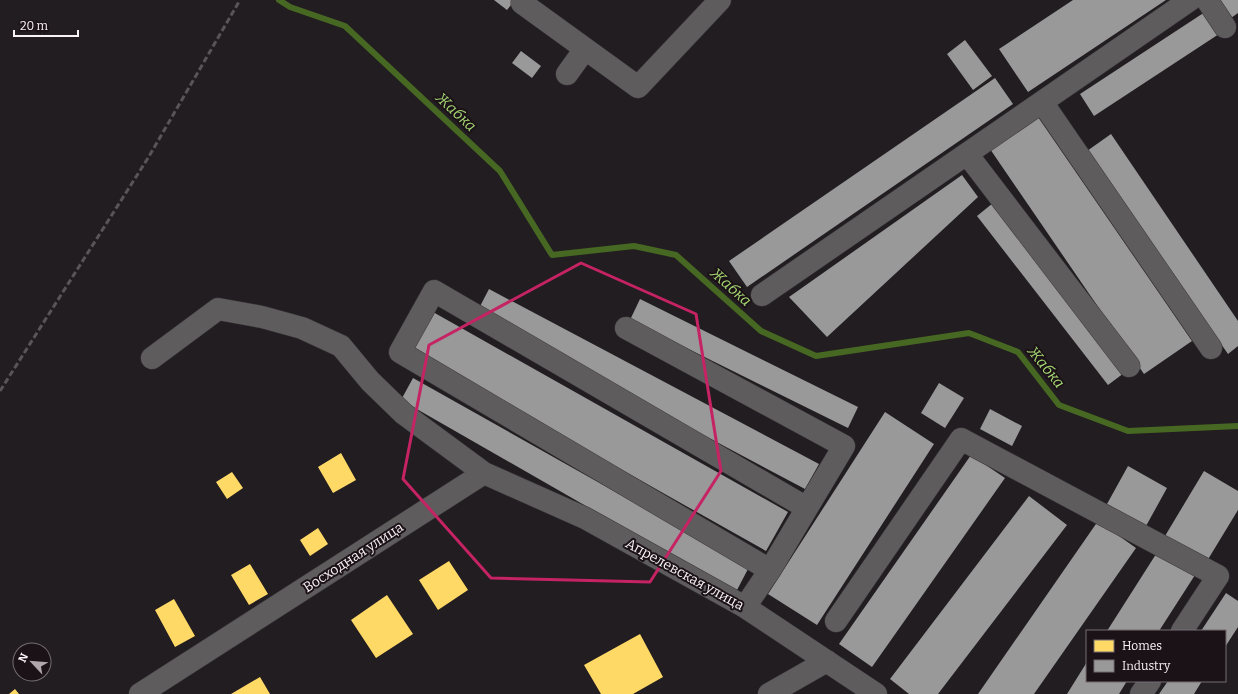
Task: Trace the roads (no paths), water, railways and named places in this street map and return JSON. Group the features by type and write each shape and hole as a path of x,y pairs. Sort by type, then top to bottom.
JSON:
{"street":[{"path":"522,3 638,87 720,0"},
{"path":"762,295 1190,0"},
{"path":"1207,0 1224,27"},
{"path":"567,74 585,49"},
{"path":"1042,102 1211,348"},
{"path":"967,154 1129,366"},
{"path":"770,570 400,352 434,291 807,508"},
{"path":"152,358 218,309 262,317 302,328 341,346 370,381 404,414 484,473"},
{"path":"626,328 844,446 770,570 745,607"},
{"path":"836,621 960,439 1218,576 1183,630"},
{"name":"Апрелевская улица","path":"484,473 585,518 745,607 876,694"},
{"name":"Восходная улица","path":"140,694 484,473"},
{"path":"770,694 826,661"},
{"path":"1141,694 1149,682"}],"waterway":[{"name":"Жабка","path":"279,0 290,7 345,26 500,171 552,255 634,246 676,255 761,331 816,356 969,333 1018,352 1059,405 1128,431 1238,426"}],"railway":[{"path":"0,391 148,158 240,0"}]}
